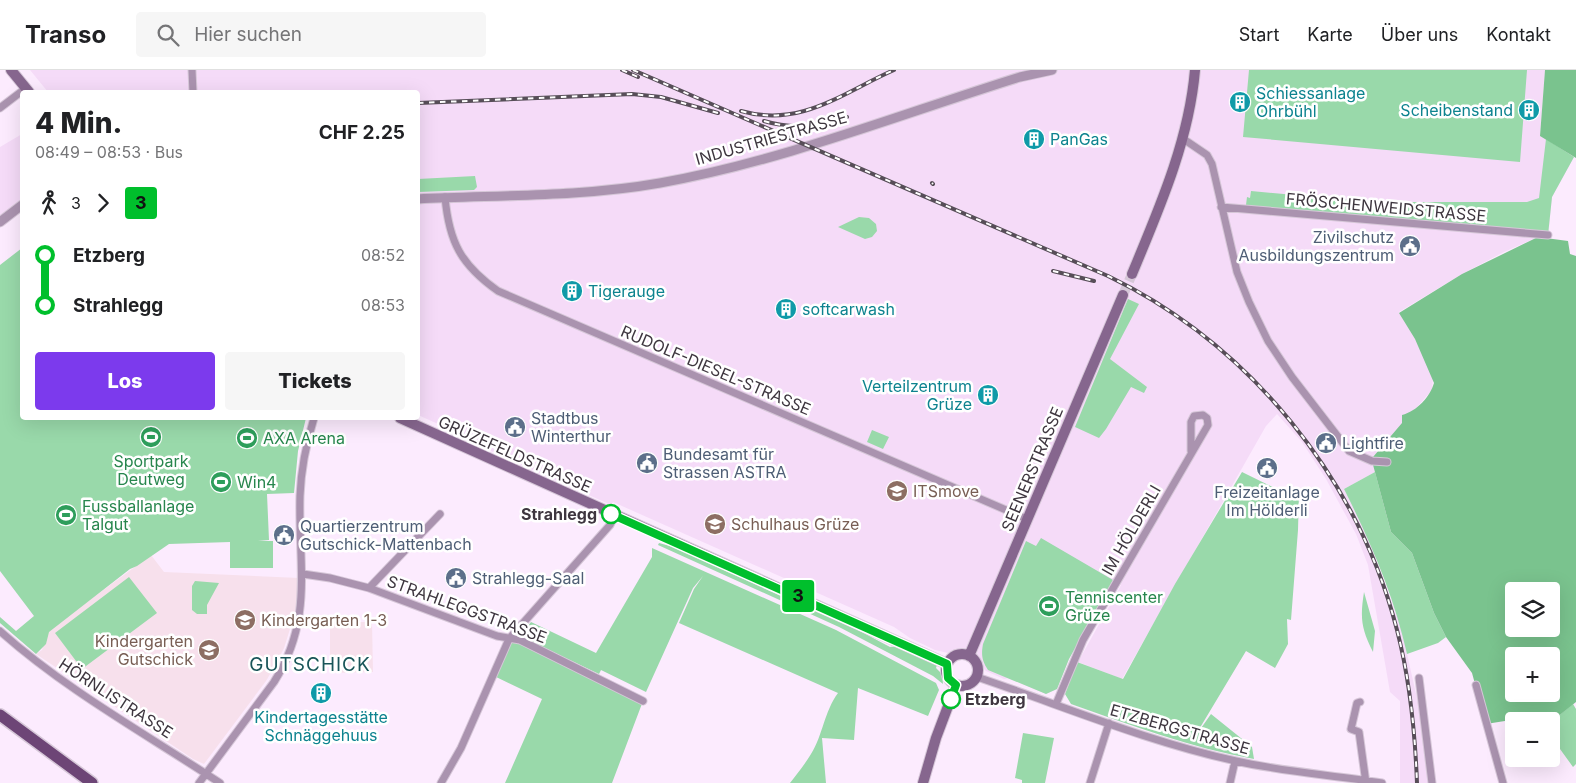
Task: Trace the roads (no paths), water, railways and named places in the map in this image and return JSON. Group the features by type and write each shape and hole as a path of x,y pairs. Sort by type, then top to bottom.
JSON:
{"main road":[{"path":"11,70 27,90"},
{"path":"1132,274 1156,217 1182,138 1194,82 1194,70"},
{"name":"SEENERSTRASSE","path":"969,656 1122,295"},
{"name":"GRÜZEFELDSTRASSE","path":"404,420 947,664"},
{"path":"959,655 969,656 976,662 977,677 966,686 956,685 948,678 947,664 959,655"},
{"path":"923,783 936,738 956,685"},
{"path":"0,714 92,783"}],"street":[{"path":"192,70 193,90"},
{"name":"INDUSTRIESTRASSE","path":"420,198 601,190 657,184 698,176 764,159 1039,72 1052,70"},
{"path":"0,108 20,95"},
{"path":"1182,138 1207,155 1216,175 1221,207 1237,272 1268,341 1292,377 1349,451 1372,461 1387,462"},
{"name":"RUDOLF-DIESEL-STRASSE","path":"445,197 453,239 464,260 478,277 498,291 1027,520"},
{"path":"0,222 20,207"},
{"name":"FRÖSCHENWEIDSTRASSE","path":"1221,207 1548,235"},
{"name":"IM HÖLDERLI","path":"1056,704 1084,640 1208,425 1207,418 1204,415 1194,416 1191,422 1191,452"},
{"path":"199,783 283,667 298,622 302,600 303,574 301,486 303,461 313,420"},
{"path":"369,588 440,514"},
{"path":"441,783 461,748 509,639 610,526 615,516"},
{"name":"STRAHLEGGSTRASSE","path":"303,574 330,578 369,588 497,636 520,640 643,701"},
{"name":"HÖRNLISTRASSE","path":"0,630 32,658 70,685 220,783"},
{"name":"ETZBERGSTRASSE","path":"977,677 1152,738 1235,761 1382,783"},
{"path":"1419,678 1432,783"},
{"path":"1476,685 1503,783"},
{"path":"1360,702 1356,703 1351,729 1358,732 1366,782"},
{"path":"1090,783 1110,723"},
{"path":"1230,783 1235,761"}],"tunnel":[{"path":"1123,295 1132,274"}],"railway":[{"path":"622,70 638,77"},
{"path":"633,70 1108,276 1159,304 1207,339 1251,378 1291,422 1326,469 1355,520 1379,574 1397,630 1409,687 1417,783"},
{"path":"741,111 763,115 783,115 802,112 839,98 894,70"},
{"path":"420,103 632,94 661,97 718,113"},
{"path":"764,121 775,124 806,126 847,117"},
{"path":"1053,271 1094,281"}],"place":[{"name":"Schiessanlage Ohrbühl","path":"1240,102"},
{"name":"Scheibenstand","path":"1529,110"},
{"name":"PanGas","path":"1034,139"},
{"name":"Zivilschutz Ausbildungszentrum","path":"1410,246"},
{"name":"Tigerauge","path":"572,291"},
{"name":"softcarwash","path":"786,309"},
{"name":"Verteilzentrum Grüze","path":"988,395"},
{"name":"Stadtbus Winterthur","path":"515,427"},
{"name":"Sportpark Deutweg","path":"151,437"},
{"name":"AXA Arena","path":"247,438"},
{"name":"Lightfire","path":"1326,443"},
{"name":"Bundesamt für Strassen ASTRA","path":"647,463"},
{"name":"Freizeitanlage Im Hölderli","path":"1267,468"},
{"name":"Win4","path":"221,482"},
{"name":"ITSmove","path":"897,491"},
{"name":"Strahlegg","path":"611,514"},
{"name":"Fussballanlage Talgut","path":"66,515"},
{"name":"Schulhaus Grüze","path":"715,524"},
{"name":"Quartierzentrum Gutschick-Mattenbach","path":"284,535"},
{"name":"Strahlegg-Saal","path":"456,578"},
{"name":"Tenniscenter Grüze","path":"1049,606"},
{"name":"Kindergarten 1-3","path":"245,620"},
{"name":"Kindergarten Gutschick","path":"209,650"},
{"name":"Kindertagesstätte Schnäggehuus","path":"321,693"},
{"name":"Etzberg","path":"951,699"}],"district":[{"name":"GUTSCHICK","path":"310,664"}]}
